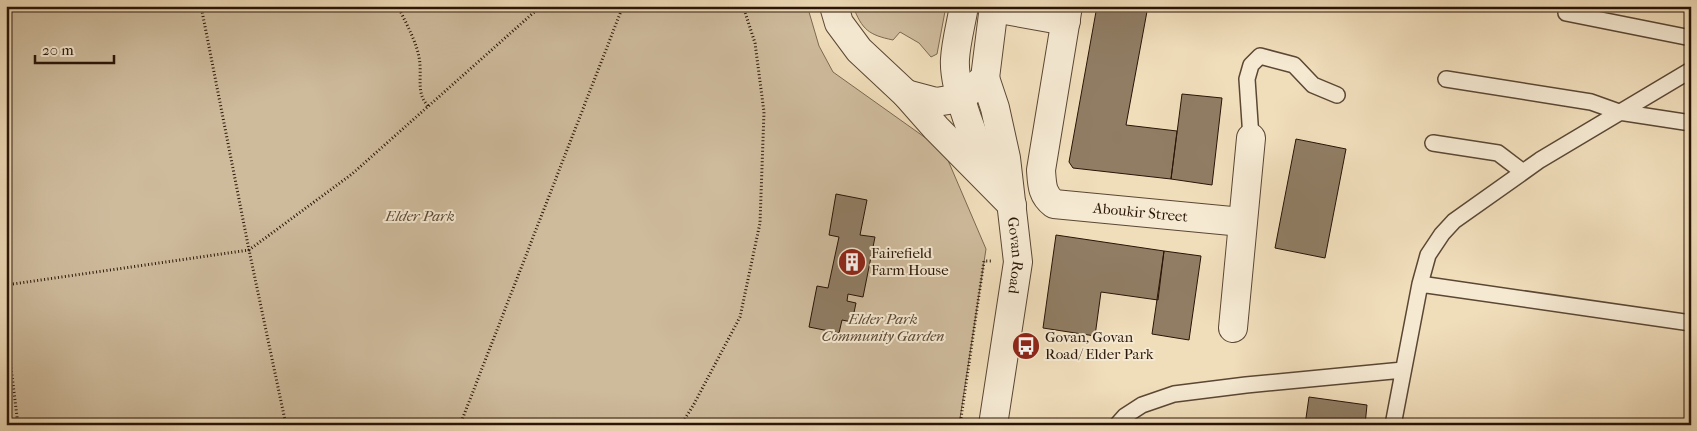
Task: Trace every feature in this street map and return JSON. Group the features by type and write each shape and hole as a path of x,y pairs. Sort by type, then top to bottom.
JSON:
{"street":[{"name":"Govan Road","path":"834,6 839,23 859,50 906,94 936,128 1012,206"},
{"name":"Govan Road","path":"964,6 955,60 956,74 966,117 986,165 1012,206"},
{"path":"906,94 936,102 962,98 985,78 994,7 1067,14"},
{"name":"Aboukir Street","path":"1067,14 1041,170 1043,194 1054,204 1242,222"},
{"name":"Govan Road","path":"985,78 995,108 1006,158 1018,262 993,425"},
{"path":"1233,328 1251,138"}],"lane":[{"path":"1567,6 1566,13 1691,38"},
{"path":"1251,138 1246,80 1251,65 1260,56 1294,65 1314,85 1337,95"},
{"path":"1393,425 1420,284 1428,255 1442,234 1454,221 1540,160 1691,70"},
{"path":"1446,79 1591,102 1619,112 1691,123"},
{"path":"1433,143 1498,153 1523,172"},
{"path":"1420,284 1691,323"},
{"path":"1117,425 1125,416 1142,405 1174,394 1246,384 1403,370"}],"path":[{"path":"201,6 286,425"},
{"path":"398,6 418,53 420,62 420,95 428,106"},
{"path":"6,285 249,250 352,174 540,6"},
{"path":"460,425 623,6"},
{"path":"681,425 740,317 760,223 764,112 755,42 743,6"},
{"path":"6,326 18,425"},
{"path":"6,410 14,425"}],"green space":[{"name":"Elder Park","path":"6,6 809,6 819,46 833,72 944,151 986,249 959,425 6,425"},
{"path":"853,6 946,6 937,54 931,57 919,43 900,32 893,40 872,33 863,26"}],"building":[{"path":"1097,6 1148,6 1126,125 1177,131 1171,179 1073,168 1069,162"},
{"path":"1182,94 1222,98 1212,185 1171,179"},
{"path":"1296,139 1346,149 1325,258 1275,248"},
{"name":"Fairefield Farm House","path":"836,194 867,200 860,235 875,237 863,297 848,294 847,301 856,303 852,322 842,320 839,333 809,327 817,286 828,288 839,237 829,235"},
{"path":"1056,235 1164,251 1158,300 1101,292 1095,336 1043,328"},
{"path":"1164,251 1201,256 1189,340 1152,334"},
{"path":"1309,397 1367,405 1365,425 1305,425"}],"place":[{"name":"Fairefield Farm House","path":"852,262"},
{"name":"Govan, Govan Road/ Elder Park","path":"1026,346"}],"park label":[{"name":"Elder Park Community Garden","path":"883,328"}]}
